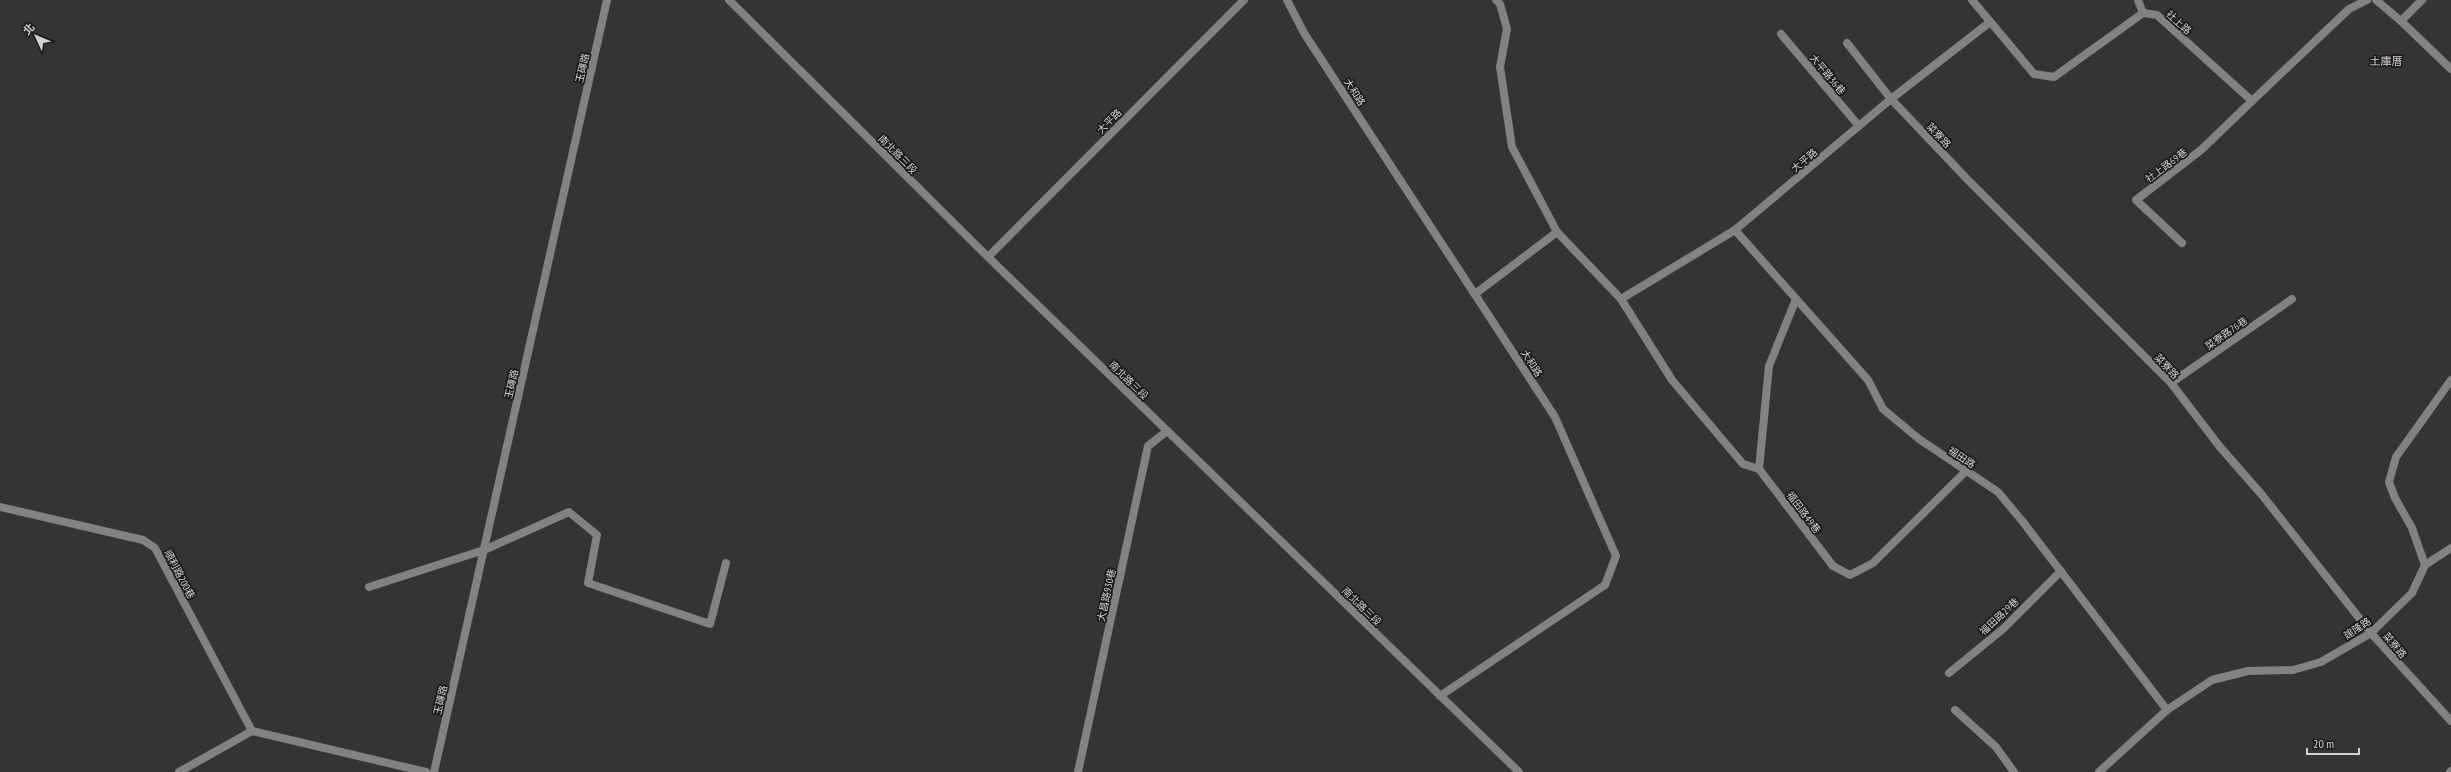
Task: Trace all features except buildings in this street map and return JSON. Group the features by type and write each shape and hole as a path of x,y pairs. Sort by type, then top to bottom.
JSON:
{"street":[{"name":"玉磚路","path":"434,772 607,0"},
{"name":"南北路三段","path":"729,0 988,257 1519,772"},
{"name":"大平路","path":"988,257 1244,0"},
{"name":"大和路","path":"1287,0 1304,33 1555,417 1616,556 1605,585 1440,696"},
{"path":"1496,0 1500,4 1507,29 1500,67 1512,147 1558,232 1621,299 1672,380 1743,464 1758,468 1769,366 1796,299"},
{"path":"1972,0 2034,74 2054,77 2143,13 2138,0"},
{"path":"2252,101 2349,9 2367,0"},
{"path":"2376,0 2401,21 2451,69"},
{"path":"2401,21 2422,0"},
{"name":"社上路","path":"2143,13 2157,15 2252,101"},
{"name":"大平路","path":"1621,299 1735,230 1891,99 1990,22"},
{"name":"大平路36巷","path":"1781,34 1859,126"},
{"name":"菜寮路","path":"1848,43 1891,99 2006,218 2171,383 2220,447 2262,495 2371,633 2451,721"},
{"name":"社上路69巷","path":"2182,243 2136,200 2201,150 2252,101"},
{"name":"福田路","path":"1735,230 1868,380 1884,409 1919,440 1998,492 2061,571 2167,710"},
{"path":"1475,294 1558,232"},
{"name":"菜寮路76巷","path":"2171,383 2292,299"},
{"path":"2451,380 2396,457 2390,482 2395,498 2412,528 2425,565 2451,548"},
{"name":"大昌路930巷","path":"1078,772 1148,446 1167,431"},
{"name":"福田路49巷","path":"1758,468 1832,566 1850,575 1873,563 1966,471"},
{"name":"順利路200巷","path":"0,507 143,540 155,548 252,730"},
{"path":"369,587 484,550 569,512 597,535 588,583 710,624 726,563"},
{"name":"建隆路","path":"2099,772 2167,710 2212,680 2248,671 2293,670 2321,662 2371,633 2412,593 2425,565"},
{"name":"福田路29巷","path":"1949,673 2003,629 2061,571"},
{"path":"1954,710 1996,747 2014,772"},
{"path":"179,772 252,730 426,772"}],"district":[{"name":"土庫厝","path":"2386,61"}]}
